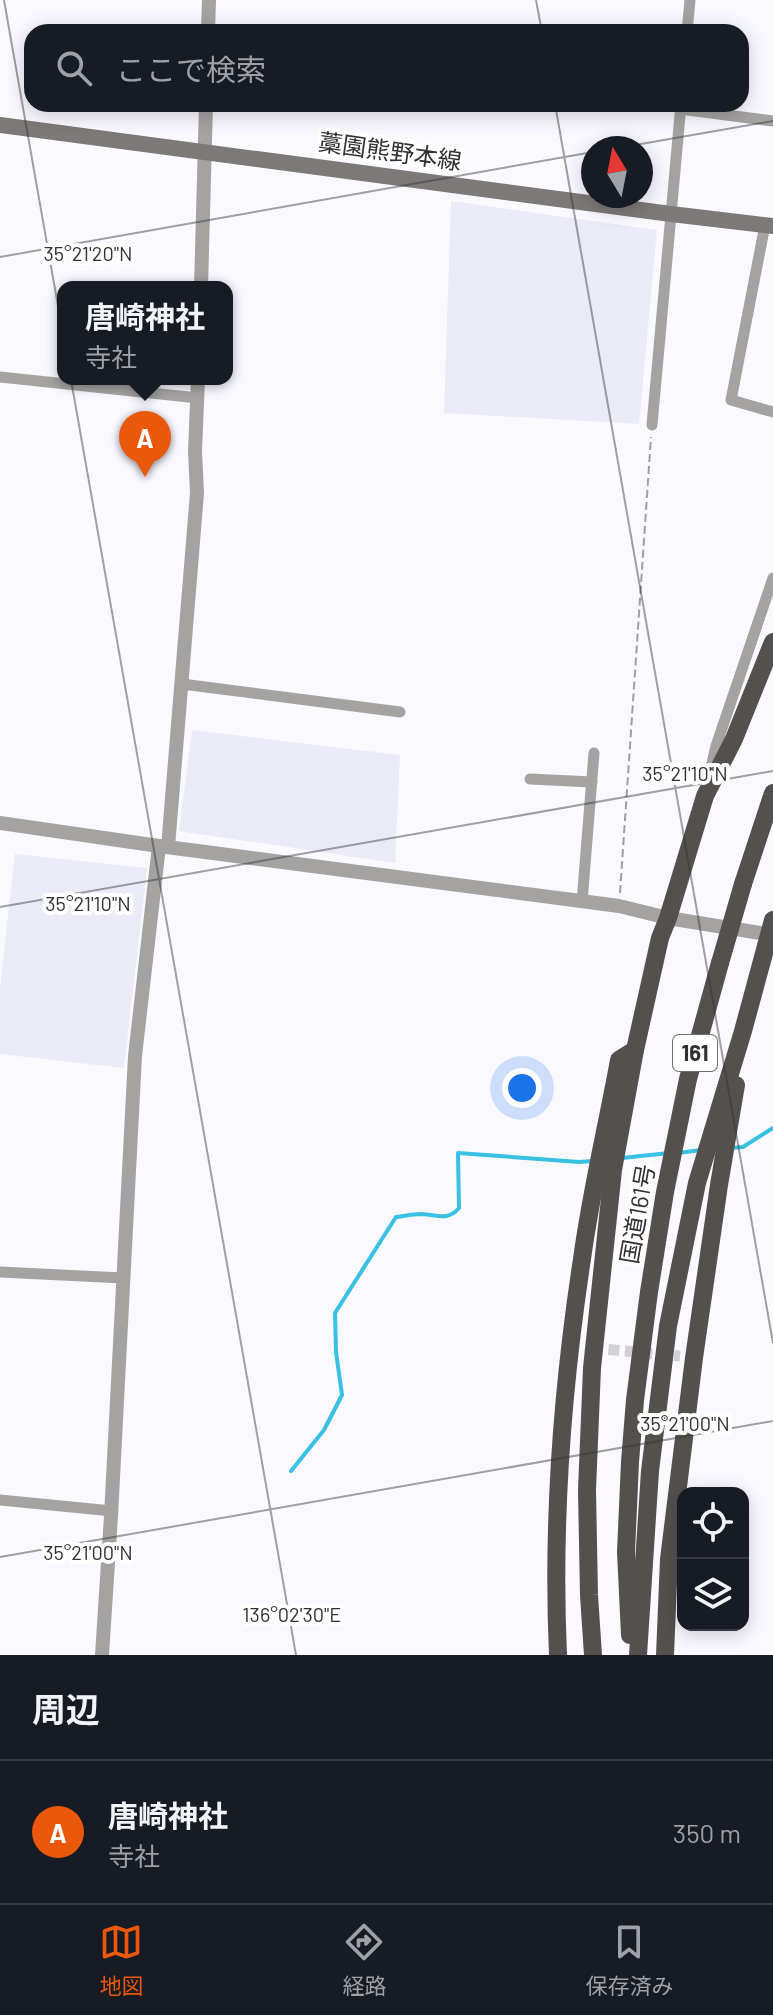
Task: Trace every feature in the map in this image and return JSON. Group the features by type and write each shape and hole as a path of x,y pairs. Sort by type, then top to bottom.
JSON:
{"highway":[{"path":"593,1655 587,1490 592,1368 607,1161 619,1060 635,1050 660,938 705,796 734,739 773,642"},
{"name":"国道161号","path":"631,1655 626,1552 635,1400 649,1292 688,1079 743,884 773,793"},
{"path":"665,1655 669,1559 687,1357 720,1146 743,1031 772,930"},
{"path":"638,1655 650,1471 668,1326 697,1183 704,1159 720,1146"},
{"path":"558,1655 557,1487 569,1346 582,1255 607,1161"}],"main road":[{"name":"藁園熊野本線","path":"0,125 769,225"}],"street":[{"path":"208,24 209,0"},
{"path":"688,24 690,0"},
{"path":"201,281 206,112"},
{"path":"652,425 681,112"},
{"path":"714,112 773,121"},
{"path":"769,225 731,400 773,412"},
{"path":"0,377 57,383"},
{"path":"75,385 198,398"},
{"path":"102,1655 135,1056 182,684 197,493 198,385"},
{"path":"705,796 716,746 773,578"},
{"path":"182,684 400,712"},
{"path":"582,902 594,753"},
{"path":"530,779 592,782"},
{"path":"0,823 619,906 668,918 772,930"},
{"path":"0,1272 123,1278"},
{"path":"569,1346 592,1348"},
{"path":"0,1500 112,1511"}],"path":[{"path":"619,906 652,425"}],"shaded area":[{"path":"451,201 657,230 639,424 444,413"},
{"path":"192,730 400,755 395,863 179,831"},
{"path":"15,854 147,868 124,1068 0,1054 0,988"}],"waterway":[{"path":"730,1148 743,1147 773,1128"},
{"path":"678,1153 701,1150"},
{"path":"291,1471 324,1430 342,1395 335,1313 396,1217 422,1214 447,1216 459,1208 458,1153 593,1161"},
{"path":"622,1158 669,1153"}],"tunnel":[{"path":"592,1348 680,1356"}],"place":[{"name":"唐崎神社","path":"145,477"}]}
